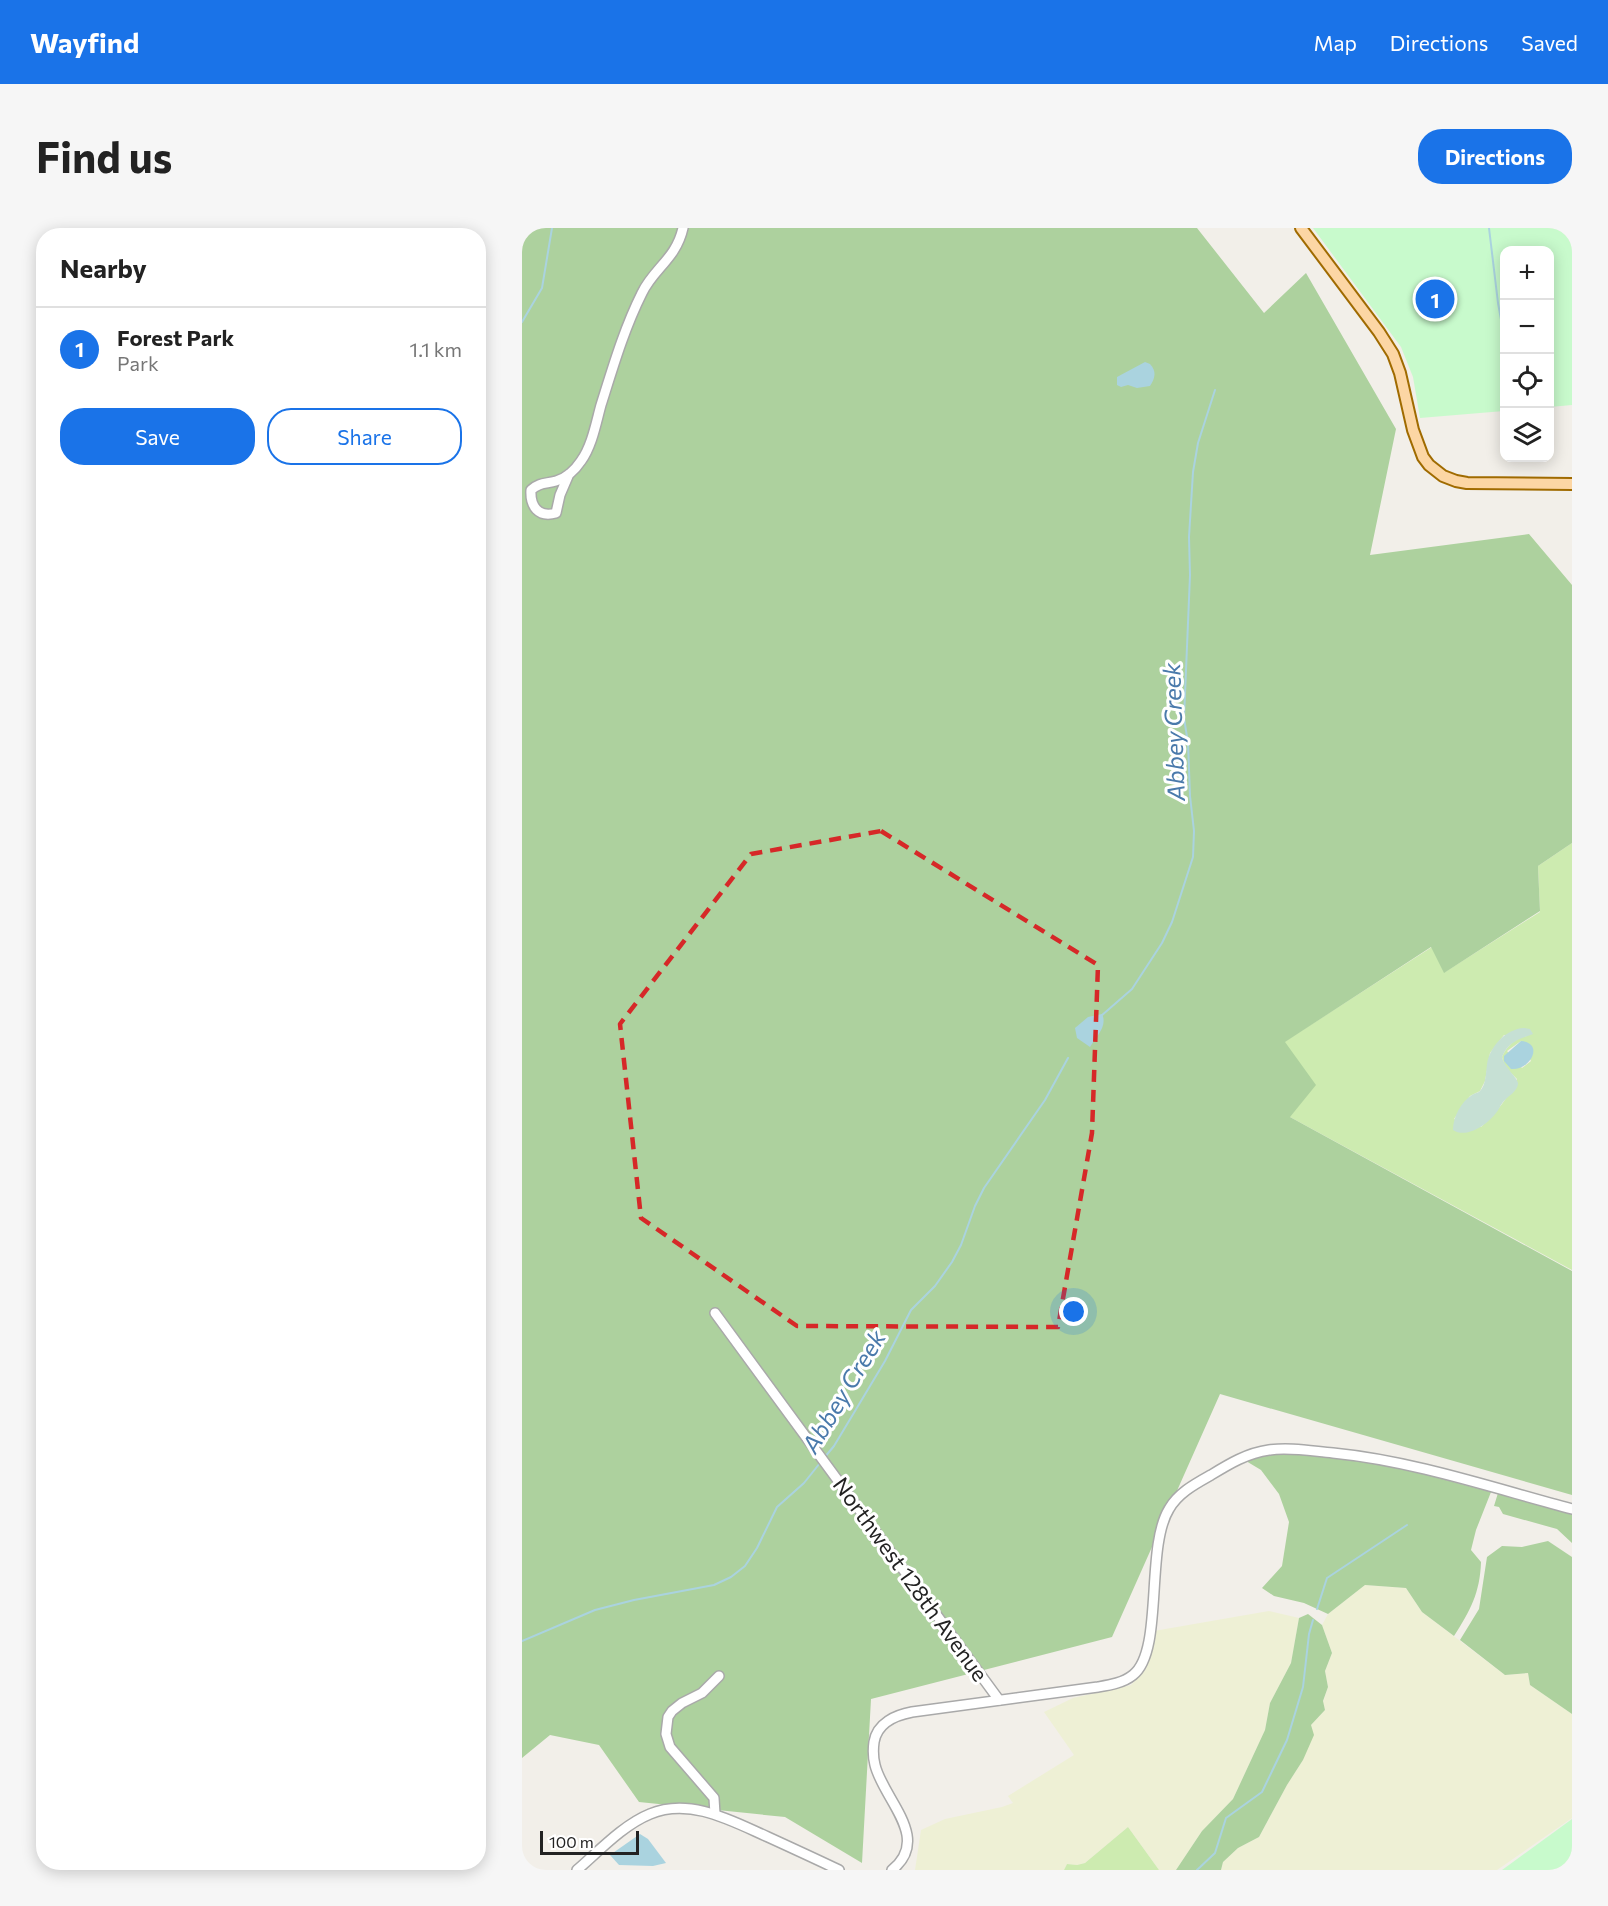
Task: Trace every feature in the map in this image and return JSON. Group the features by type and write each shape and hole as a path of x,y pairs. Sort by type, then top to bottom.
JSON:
{"main road":[{"path":"1300,228 1379,332 1393,354 1400,373 1416,441 1423,456 1436,471 1450,480 1467,483 1572,484"}],"street":[{"path":"569,474 556,481 538,483 531,490 532,505 537,511 548,515 555,513 569,474 587,453 620,344 643,291 676,249 683,228"},
{"name":"Northwest 128th Avenue","path":"715,1313 999,1700"},
{"path":"892,1870 905,1854 908,1845 907,1835 902,1818 875,1765 873,1750 877,1732 892,1718 904,1713 1107,1685 1126,1680 1133,1675 1146,1655 1159,1539 1169,1508 1185,1491 1244,1456 1267,1450 1288,1449 1388,1460 1572,1509"},
{"path":"715,1814 714,1798 668,1742 667,1724 672,1711 702,1693 718,1676"},
{"path":"577,1870 624,1831 649,1814 688,1808 715,1814 822,1866 839,1870"}],"highlighted area":[{"path":"881,831 1098,965 1092,1133 1058,1327 797,1326 641,1218 620,1024 751,854"}],"green space":[{"path":"522,228 1197,228 1264,313 1306,273 1396,429 1370,555 1529,534 1572,585 1572,843 1538,866 1540,911 1444,973 1431,947 1285,1042 1316,1085 1290,1117 1572,1271 1572,1495 1220,1394 1112,1637 871,1699 862,1863 785,1817 639,1802 599,1745 550,1735 522,1758"},
{"path":"1313,228 1572,228 1572,405 1554,407 1554,246 1500,246 1500,411 1420,418 1413,377 1401,347"},
{"path":"1572,843 1572,1270 1290,1117 1284,1042 1432,947 1445,972 1540,912 1538,866","holes":["1504,1035 1527,1036 1512,1043 1502,1057 1505,1067 1517,1079 1510,1092 1481,1127 1454,1119 1470,1096 1480,1091 1485,1081 1490,1053","1521,1041 1531,1061 1522,1068 1507,1051"]},
{"path":"1524,1028 1530,1029 1533,1034 1511,1044 1502,1057 1518,1082 1516,1089 1492,1118 1482,1126 1464,1133 1453,1130 1454,1120 1461,1106 1473,1094 1479,1092 1485,1082 1487,1064 1495,1045 1505,1035"},
{"path":"1291,1453 1386,1464 1491,1492 1471,1550 1481,1562 1479,1583 1469,1610 1454,1636 1422,1612 1406,1588 1365,1585 1328,1614 1304,1603 1274,1596 1262,1588 1282,1566 1289,1522 1279,1494 1261,1470 1246,1461 1266,1454"},
{"path":"1498,1493 1572,1514 1572,1543 1557,1529 1503,1514 1499,1507 1494,1506"},
{"path":"1548,1541 1572,1557 1572,1714 1530,1685 1528,1673 1505,1675 1460,1640 1479,1609 1487,1557 1502,1546 1522,1547"},
{"path":"1365,1585 1406,1588 1422,1612 1505,1675 1528,1673 1530,1685 1572,1714 1572,1818 1497,1870 1221,1870 1223,1862 1238,1848 1259,1837 1303,1760 1311,1725 1325,1710 1323,1702 1328,1687 1325,1671 1332,1653 1322,1625 1328,1614"},
{"path":"1269,1611 1299,1618 1291,1663 1270,1703 1265,1730 1233,1799 1202,1831 1176,1870 1159,1870 1128,1827 1085,1863 1067,1864 1064,1870 915,1870 921,1830 945,1819 1013,1803 1008,1796 1074,1755 1044,1712 1073,1698 1131,1685 1146,1669 1154,1631"},
{"path":"1308,1614 1322,1625 1332,1653 1325,1671 1328,1687 1323,1701 1325,1710 1311,1725 1314,1735 1303,1760 1259,1837 1238,1848 1223,1862 1221,1870 1176,1870 1202,1831 1233,1799 1265,1730 1270,1703 1291,1663 1299,1618"},
{"path":"1572,1819 1572,1870 1502,1870"},
{"path":"1128,1827 1159,1870 1064,1870 1067,1864 1085,1863"}],"water":[{"path":"1145,362 1150,364 1154,372 1150,386 1137,388 1117,385 1117,377"},
{"path":"1102,1014 1104,1023 1090,1047 1077,1038 1075,1028 1088,1017"},
{"path":"1521,1041 1532,1046 1532,1056 1524,1066 1511,1069 1504,1061 1504,1056"},
{"path":"640,1834 648,1839 666,1863 653,1866 619,1865 610,1855"}],"waterway":[{"path":"522,322 542,288 552,228"},
{"path":"1489,228 1500,314"},
{"name":"Abbey Creek","path":"1101,1016 1132,989 1162,943 1172,922 1193,857 1194,831 1184,718 1190,575 1189,537 1193,472 1198,443 1215,390"},
{"name":"Abbey Creek","path":"824,1458 834,1446 885,1361 911,1310 935,1286 952,1262 984,1188 1045,1100 1068,1058"},
{"name":"Abbey Creek","path":"522,1641 595,1610 714,1585 731,1577 745,1566 757,1548 777,1507 804,1483 820,1463"},
{"path":"1317,1609 1327,1578 1407,1525"},
{"path":"1197,1870 1215,1853 1226,1818 1262,1792 1287,1740 1303,1687 1309,1634 1313,1620"}],"place":[{"name":"Forest Park","path":"1435,299"}]}
